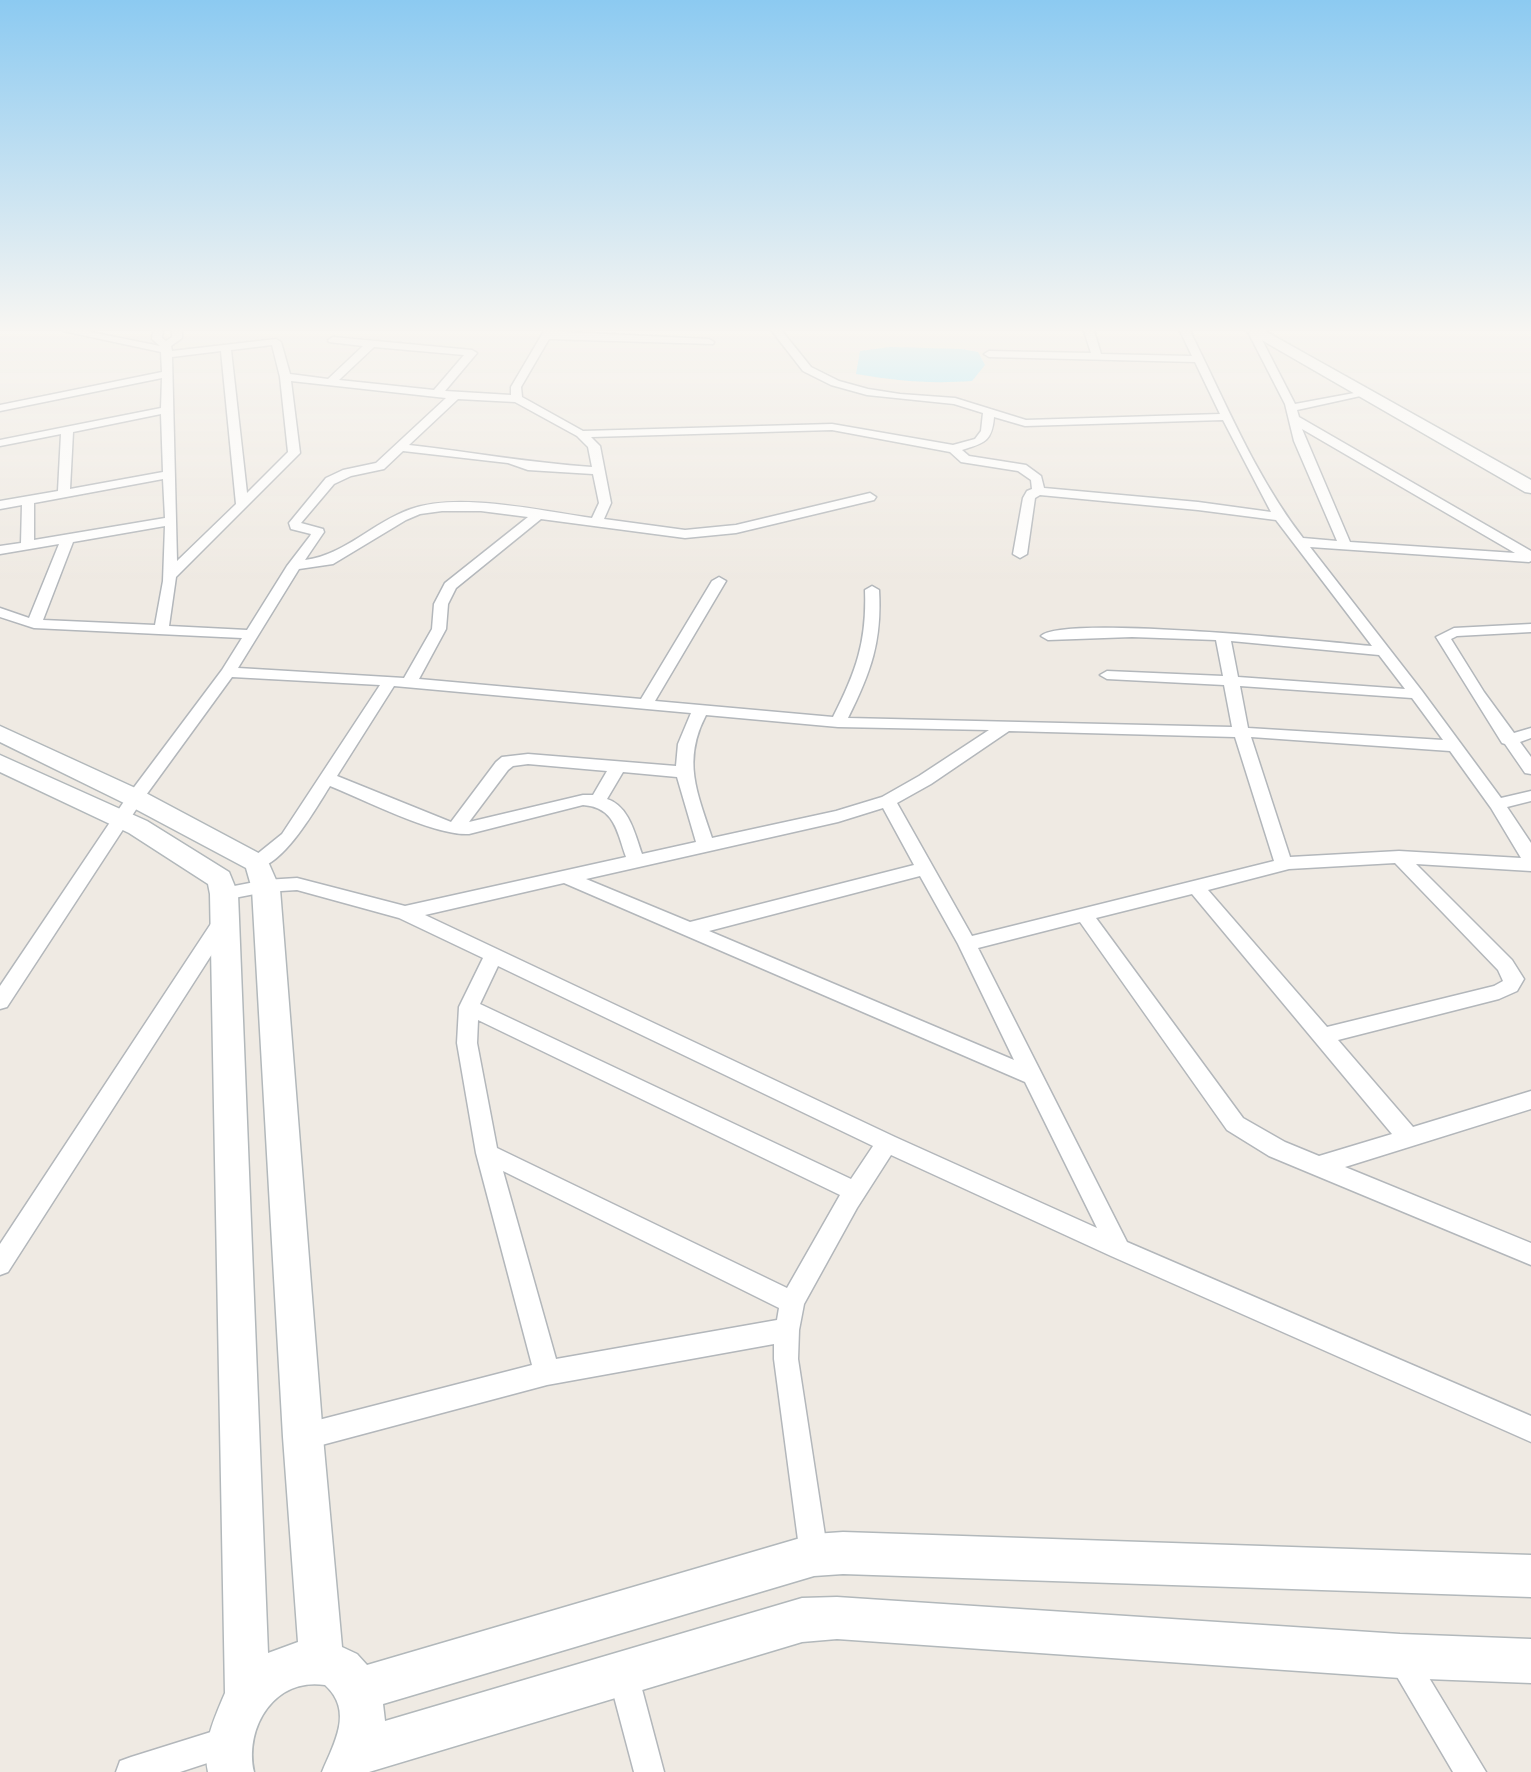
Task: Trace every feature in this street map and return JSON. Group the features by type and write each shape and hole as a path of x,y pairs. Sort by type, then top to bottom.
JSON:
{"street":[{"path":"0,443 148,414"},
{"path":"161,628 170,576 171,521 166,414"},
{"path":"233,414 242,504"},
{"path":"170,576 294,453 289,414"},
{"path":"0,1002 129,808 228,672 294,566 318,534 315,530 296,526 295,523 330,481 346,473 375,468 436,414"},
{"path":"544,414 581,434 594,446 604,503 596,523"},
{"path":"581,434 810,426 867,432 954,449 979,441 987,432 989,414"},
{"path":"997,414 1026,423 1228,417"},
{"path":"967,944 1284,864 1344,858 1398,857 1531,863 1525,847 1497,804 1417,694 1280,517 1249,462 1226,414"},
{"path":"1292,414 1300,441 1345,545"},
{"path":"1292,414 1531,558"},
{"path":"1398,414 1531,488"},
{"path":"1426,414 1531,469"},
{"path":"64,493 67,430"},
{"path":"401,447 509,460 528,466 598,471"},
{"path":"954,449 965,459 1022,468 1037,479 1038,491"},
{"path":"0,505 168,475"},
{"path":"1020,554 1030,494 1038,491 1186,505 1280,517"},
{"path":"294,566 328,561 371,534 417,512 462,506 685,534 736,529 870,497"},
{"path":"27,545 28,500"},
{"path":"409,683 439,629 441,604 450,586 539,514"},
{"path":"0,550 171,521"},
{"path":"34,624 67,540"},
{"path":"1301,543 1531,558"},
{"path":"645,705 719,581"},
{"path":"838,722 867,663 874,616 872,590"},
{"path":"0,612 34,624 161,628 250,634"},
{"path":"1531,628 1454,632 1443,637 1471,685 1508,740 1531,769"},
{"path":"1048,636 1085,632 1135,631 1382,651"},
{"path":"1223,638 1241,732 1284,864"},
{"path":"228,672 390,681 838,722 1003,728 1241,732 1453,746"},
{"path":"1107,675 1417,694"},
{"path":"0,1264 225,906 261,874 288,838 390,681"},
{"path":"701,709 686,744 685,772 706,845"},
{"path":"405,913 837,816 888,801 925,780 1003,728"},
{"path":"0,733 129,808 261,874 285,883 319,888 405,913 493,957 887,1143 1119,1249 1531,1429"},
{"path":"1508,740 1531,733"},
{"path":"455,829 501,766 508,761 528,759 685,772"},
{"path":"0,763 129,808 220,879 225,906 247,1697 235,1724 231,1756 131,1772"},
{"path":"598,800 618,766"},
{"path":"327,778 455,829 469,828 583,800 598,800 610,805 618,815 636,860"},
{"path":"1497,804 1531,796"},
{"path":"888,801 967,944 1119,1249"},
{"path":"1324,1036 1499,992 1510,986 1514,979 1505,965 1398,857"},
{"path":"690,929 926,868"},
{"path":"261,874 321,1661"},
{"path":"568,878 1034,1077"},
{"path":"1196,887 1409,1138"},
{"path":"1085,916 1235,1124 1277,1149 1525,1247"},
{"path":"493,957 469,1007 467,1042 487,1153 547,1373"},
{"path":"469,1007 856,1191"},
{"path":"1321,1165 1531,1100"},
{"path":"814,1555 786,1359 787,1330 792,1302 856,1191 887,1143"},
{"path":"487,1153 792,1302"},
{"path":"303,1437 547,1373 787,1330"},
{"path":"357,1690 814,1555 843,1553 1531,1576"},
{"path":"349,1762 623,1674 802,1620 837,1618 1400,1656 1531,1661"},
{"path":"1400,1656 1471,1772"},
{"path":"247,1697 281,1669 302,1661 321,1661 338,1667 352,1680 362,1711 362,1729 349,1762"},
{"path":"623,1674 649,1772"}]}
